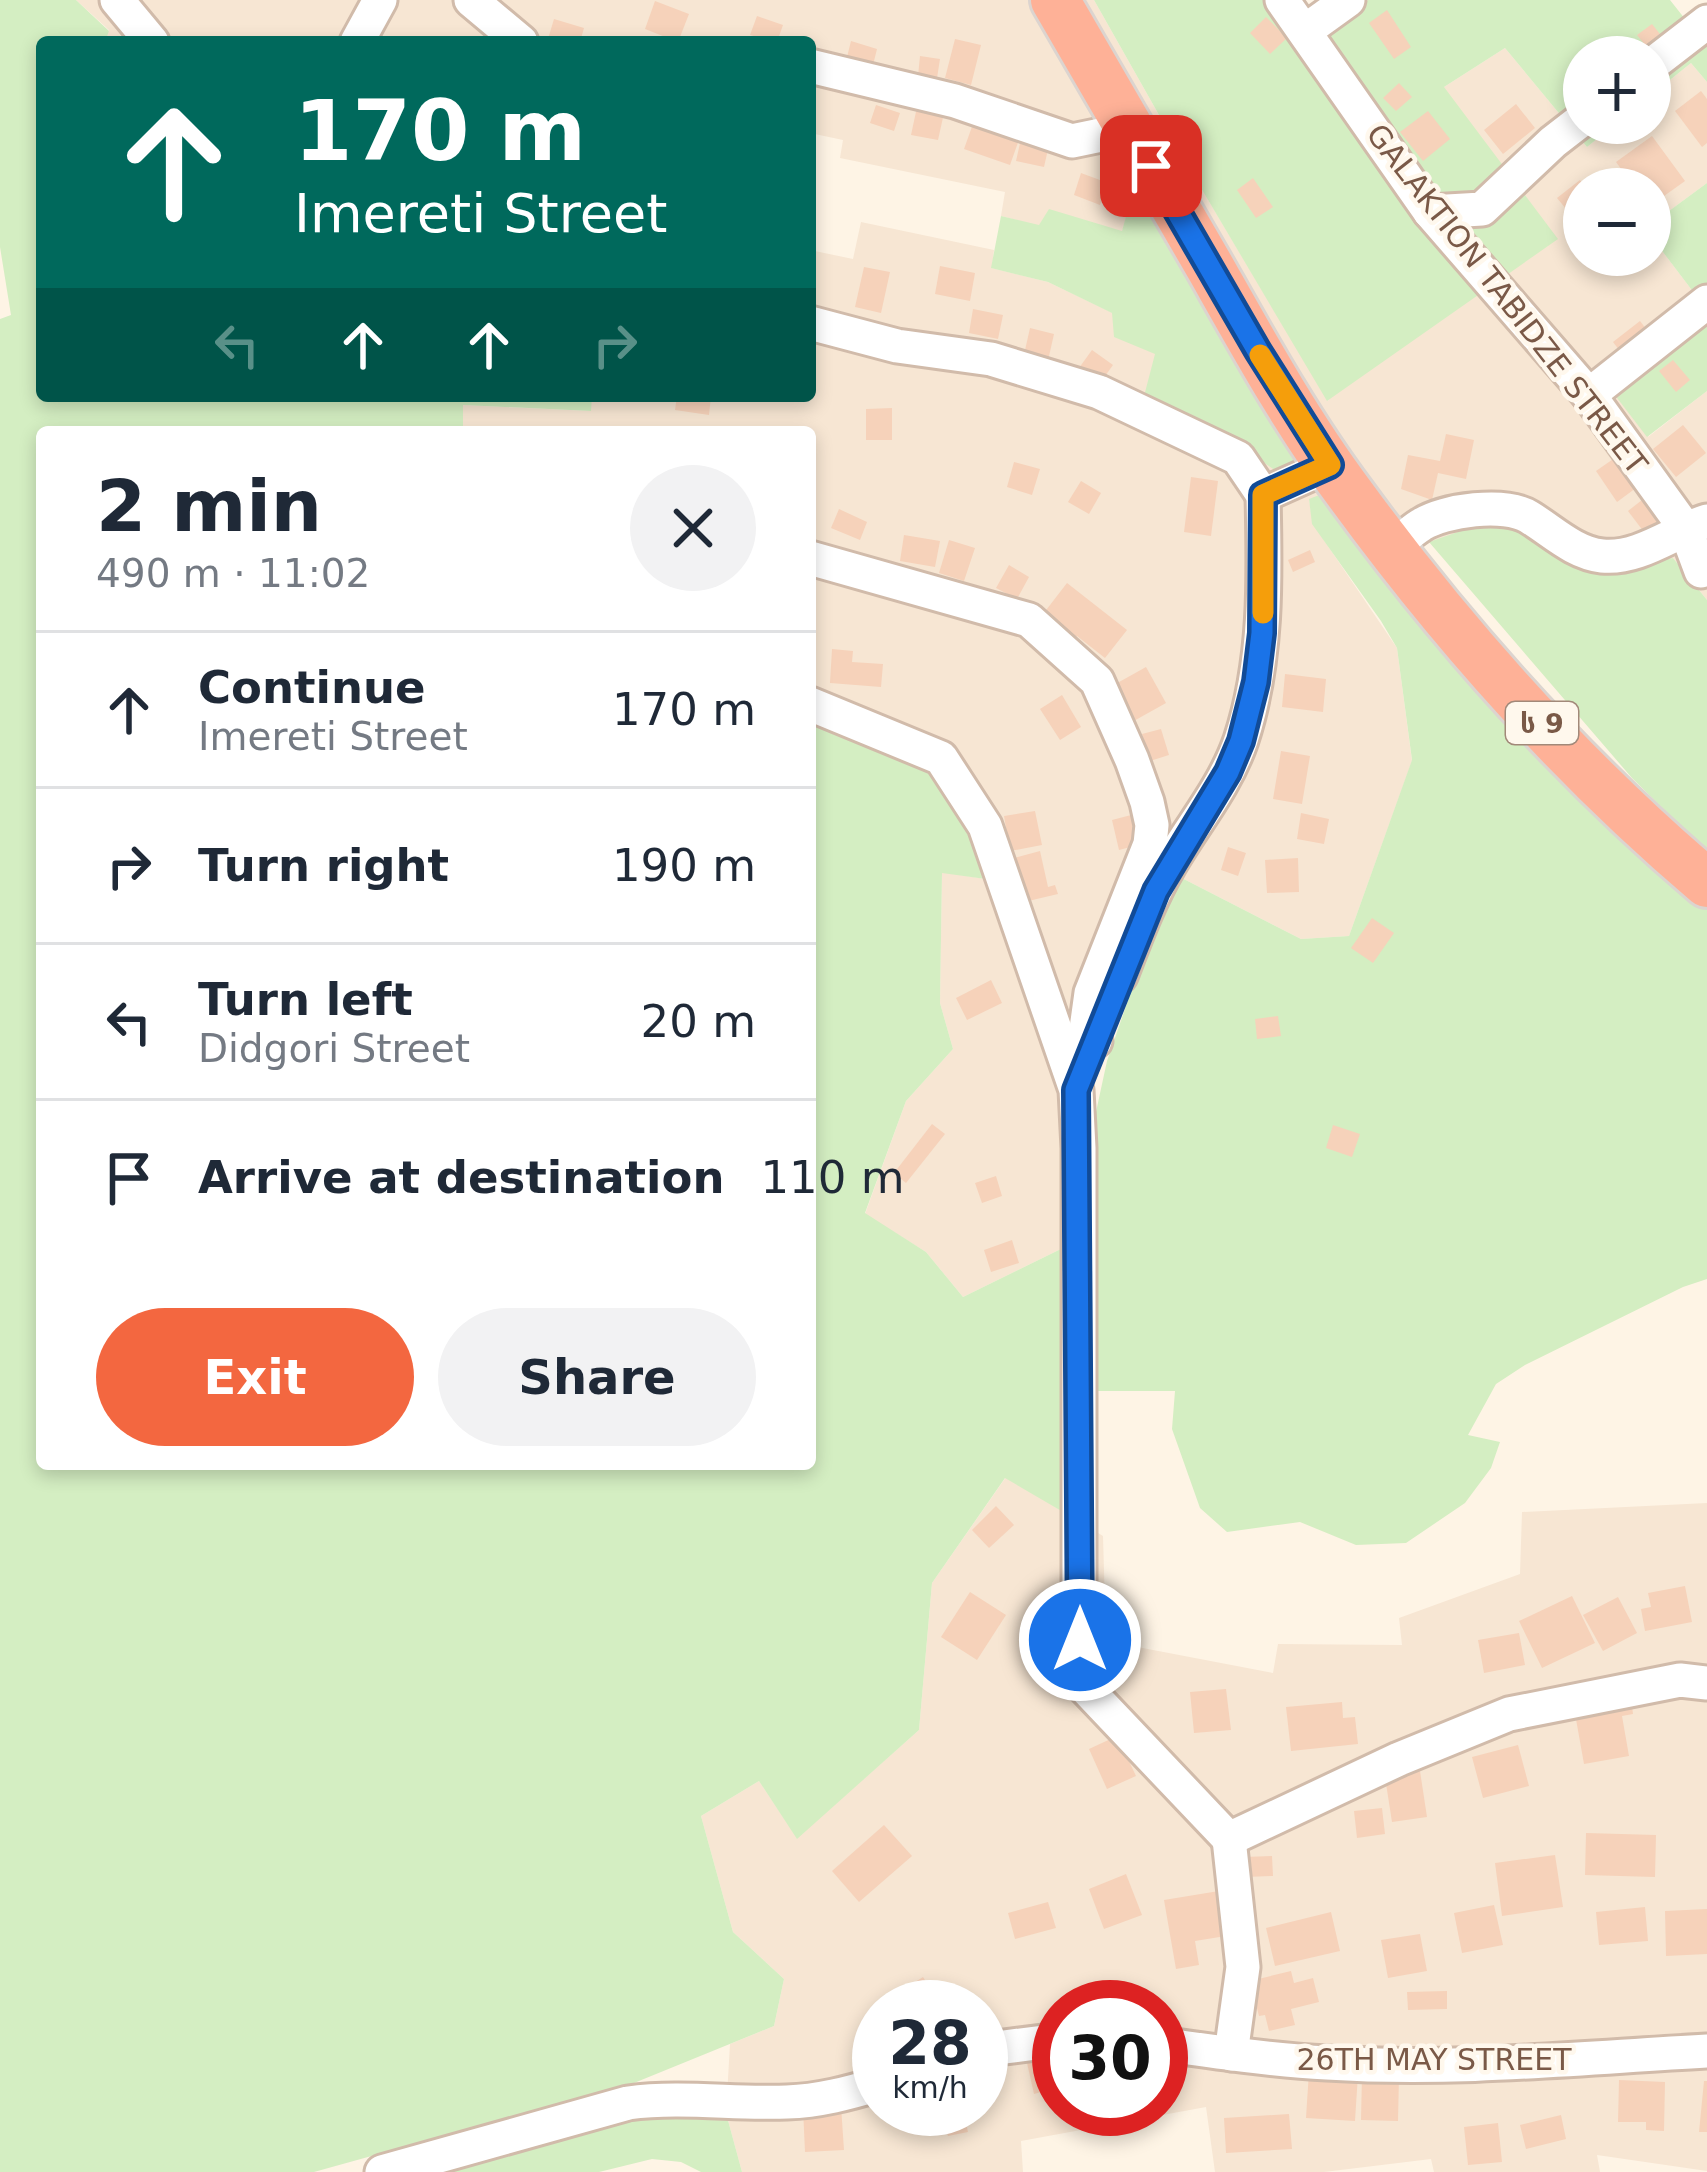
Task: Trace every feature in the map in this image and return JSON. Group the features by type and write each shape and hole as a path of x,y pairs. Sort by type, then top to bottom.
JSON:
{"highway":[{"name":"ს 9","path":"1055,0 1258,351 1330,465 1468,642 1575,759 1707,883"}],"street":[{"path":"117,0 147,36"},
{"path":"360,36 380,0"},
{"path":"471,0 513,36"},
{"name":"GALAKTION TABIDZE STREET","path":"1282,0 1430,212 1696,524 1701,571"},
{"path":"1305,31 1348,0"},
{"path":"1671,50 1707,22"},
{"path":"816,68 955,101 1072,141 1130,129"},
{"path":"1430,212 1482,209 1563,134"},
{"path":"1589,395 1707,302"},
{"path":"816,325 896,346 991,359 1099,392 1238,458 1263,495 1262,633 1241,741 1228,772 1156,891 1076,1090"},
{"path":"1263,495 1330,465"},
{"path":"1392,548 1420,525 1451,512 1523,513 1570,545 1604,556 1650,549 1696,524"},
{"path":"816,560 1029,620 1097,681 1148,802 1152,826 1150,844 1088,1004 1086,1029 1095,1041"},
{"path":"816,706 941,758 985,826 1076,1090 1079,1681 1229,1839 1243,1967 1231,2054"},
{"path":"1229,1839 1399,1759 1509,1714 1680,1680 1707,1683"},
{"name":"26TH MAY STREET","path":"1188,2048 1324,2063 1487,2065 1707,2051"},
{"path":"382,2172 628,2103 658,2099 784,2102 852,2092"}],"shaded area":[{"path":"76,0 1094,0 1328,401 1444,87 1505,48 1563,118 1563,144 1671,144 1671,79 1691,63 1707,82 1707,183 1671,210 1671,168 1563,168 1563,276 1671,276 1671,263 1707,310 1648,437 1707,391 1707,600 1673,558 1588,569 1429,542 1384,575 1309,499 1313,524 1397,648 1412,761 1349,936 1301,939 1172,873 1121,1018 1087,1011 1067,1147 1067,1246 963,1297 926,1252 865,1214 906,1101 953,1049 940,1003 942,872 992,880 854,740 816,725 816,426 463,426 462,405 590,411 591,402 816,402 816,251 853,259 861,222 994,250 992,268 1048,282 1113,313 1246,450 1137,178 1122,232 1049,210 1039,226 1001,216 1005,192 840,158 843,140 816,134 816,36 107,36 109,30"},
{"path":"1006,1477 1103,1536 1106,1641 1273,1673 1278,1644 1402,1645 1399,1618 1520,1574 1522,1512 1707,1503 1707,2171 1597,2155 1600,2172 1434,2172 1431,2159 1324,2172 1215,2172 1206,2107 1188,2110 1188,1980 1032,1980 1032,2136 1048,2136 1021,2141 1023,2172 742,2172 726,2113 730,2044 774,2026 784,1979 733,1932 701,1816 759,1781 797,1838 919,1730 932,1583"}],"green space":[{"path":"0,0 76,0 109,31 107,36 36,36 36,402 592,402 591,411 463,405 463,426 36,426 36,1470 816,1470 816,725 939,772 976,830 993,880 942,873 940,1003 953,1049 906,1101 865,1213 926,1252 963,1297 1067,1246 1107,1061 1172,873 1301,939 1349,936 1412,760 1397,648 1312,524 1309,499 1322,494 1707,909 1707,1279 1525,1365 1496,1384 1468,1435 1500,1442 1491,1468 1465,1503 1406,1543 1356,1545 1300,1522 1227,1532 1200,1508 1172,1429 1175,1391 1092,1391 1070,1516 1005,1478 932,1583 919,1730 797,1839 759,1781 701,1816 733,1932 784,1979 774,2026 634,2083 314,2172 0,2172 0,319 11,315 0,247"},
{"path":"1094,0 1265,0 1303,49 1368,0 1670,0 1707,42 1707,82 1691,63 1671,79 1671,36 1563,36 1563,118 1505,48 1444,87 1558,239 1327,401"},
{"path":"1137,176 1305,471 1293,475 1276,471 1246,450 1143,400 1155,354 1114,337 1112,313 1048,282 991,268 1001,216 1039,225 1049,209 1122,231"},
{"path":"1707,183 1707,310 1671,263 1671,210"},
{"path":"1707,314 1707,391 1647,437 1611,390"},
{"path":"1498,518 1588,569 1673,558 1707,600 1707,852 1632,778 1429,542"},
{"path":"646,2113 726,2113 742,2172 701,2172 681,2162 652,2159 599,2172 432,2172"}],"building":[{"path":"655,1 689,14 680,36 645,29"},
{"path":"1387,10 1411,47 1394,59 1369,23"},
{"path":"757,16 783,25 779,36 750,35"},
{"path":"1266,17 1287,38 1270,54 1250,33"},
{"path":"554,19 584,28 582,36 549,36"},
{"path":"1652,24 1662,36 1638,36"},
{"path":"955,39 981,45 971,85 945,78"},
{"path":"851,41 877,49 873,65 847,57"},
{"path":"920,56 940,59 937,78 918,76"},
{"path":"1399,83 1412,97 1396,111 1383,98"},
{"path":"1701,91 1707,99 1707,143 1702,147 1675,111"},
{"path":"1516,104 1535,128 1503,154 1484,130"},
{"path":"876,105 900,113 894,131 870,123"},
{"path":"917,107 944,113 938,140 911,135"},
{"path":"1428,111 1450,139 1423,161 1400,132"},
{"path":"974,121 1020,137 1010,165 964,149"},
{"path":"1023,130 1051,136 1044,167 1016,161"},
{"path":"1641,144 1658,144 1685,181 1671,191 1671,168 1620,168 1616,162"},
{"path":"1081,173 1108,183 1100,205 1074,195"},
{"path":"1253,178 1273,207 1256,218 1237,190"},
{"path":"940,266 975,273 970,301 935,294"},
{"path":"864,267 890,272 881,313 855,307"},
{"path":"973,309 1003,315 998,339 969,333"},
{"path":"1640,321 1653,338 1626,359 1613,342"},
{"path":"1030,328 1054,334 1047,365 1023,359"},
{"path":"1092,350 1113,365 1100,383 1079,368"},
{"path":"1673,360 1690,380 1676,392 1659,371"},
{"path":"676,402 710,402 709,415 675,410"},
{"path":"892,408 892,440 866,440 866,409"},
{"path":"1683,425 1706,453 1676,477 1653,449"},
{"path":"1446,434 1474,440 1466,479 1438,473 1432,500 1401,489 1408,455 1440,461"},
{"path":"1619,455 1640,485 1617,502 1596,471"},
{"path":"1014,462 1040,469 1032,495 1007,487"},
{"path":"1191,477 1218,481 1211,536 1184,532"},
{"path":"1081,481 1101,493 1089,514 1068,502"},
{"path":"1642,500 1661,526 1647,536 1628,511"},
{"path":"839,509 867,522 860,540 831,528"},
{"path":"904,535 940,541 935,567 900,561"},
{"path":"949,540 975,548 964,581 939,573"},
{"path":"1310,550 1315,562 1293,572 1288,560"},
{"path":"1009,565 1029,577 1017,599 996,588"},
{"path":"1067,583 1127,630 1105,658 1077,636 1071,643 1040,618"},
{"path":"832,649 853,651 852,662 883,664 881,687 830,683"},
{"path":"1146,667 1166,703 1132,722 1112,686"},
{"path":"1285,674 1326,679 1323,712 1282,707"},
{"path":"1062,695 1081,727 1060,740 1040,709"},
{"path":"1161,729 1169,755 1150,761 1142,734"},
{"path":"1281,751 1310,756 1302,804 1273,799"},
{"path":"1035,811 1042,845 1010,851 1004,816"},
{"path":"1301,813 1329,819 1324,844 1297,839"},
{"path":"1135,814 1142,844 1119,850 1112,820"},
{"path":"1228,847 1246,853 1238,876 1221,870"},
{"path":"1040,851 1048,887 1055,885 1058,894 1024,902 1014,858"},
{"path":"1298,858 1299,892 1267,893 1265,860"},
{"path":"1372,918 1394,933 1373,963 1351,948"},
{"path":"991,980 1002,1003 967,1020 956,998"},
{"path":"1278,1016 1281,1036 1257,1039 1255,1019"},
{"path":"932,1124 945,1134 906,1183 894,1173"},
{"path":"1333,1125 1360,1134 1352,1157 1326,1148"},
{"path":"996,1176 1002,1196 982,1203 975,1183"},
{"path":"1012,1240 1019,1263 991,1272 984,1250"},
{"path":"996,1506 1014,1525 989,1548 972,1530"},
{"path":"1685,1586 1692,1622 1645,1631 1641,1609 1651,1607 1648,1593"},
{"path":"970,1592 1006,1615 977,1660 941,1637"},
{"path":"1572,1596 1595,1643 1542,1668 1519,1621"},
{"path":"1618,1597 1637,1633 1603,1651 1583,1615"},
{"path":"1519,1633 1525,1665 1484,1673 1478,1640"},
{"path":"1226,1689 1231,1730 1194,1733 1190,1692"},
{"path":"1631,1698 1633,1714 1622,1716 1629,1756 1584,1764 1574,1708"},
{"path":"1342,1702 1343,1718 1355,1717 1358,1744 1291,1751 1286,1707"},
{"path":"1117,1736 1136,1776 1107,1789 1089,1749"},
{"path":"1518,1745 1529,1786 1483,1798 1472,1757"},
{"path":"1420,1771 1427,1817 1392,1822 1385,1777"},
{"path":"1382,1808 1385,1834 1357,1838 1354,1811"},
{"path":"884,1825 912,1856 859,1902 832,1871"},
{"path":"1586,1833 1656,1835 1655,1877 1585,1875"},
{"path":"1555,1855 1563,1907 1502,1916 1495,1863"},
{"path":"1272,1856 1273,1876 1245,1877 1244,1857"},
{"path":"1126,1874 1142,1915 1104,1929 1089,1889"},
{"path":"1225,1890 1232,1935 1195,1941 1199,1965 1176,1969 1164,1900"},
{"path":"1048,1902 1056,1928 1015,1939 1008,1913"},
{"path":"1494,1905 1503,1945 1462,1953 1454,1913"},
{"path":"1645,1907 1648,1941 1599,1945 1596,1912"},
{"path":"1707,1909 1707,1954 1666,1956 1665,1911"},
{"path":"1331,1912 1340,1951 1275,1966 1266,1928"},
{"path":"1420,1934 1427,1971 1388,1978 1381,1940"},
{"path":"1291,1971 1294,1983 1313,1978 1319,2002 1291,2009 1295,2025 1269,2031 1265,2015 1259,2016 1250,1981"},
{"path":"1447,1991 1447,2009 1408,2010 1407,1992"},
{"path":"1309,2071 1358,2074 1355,2121 1306,2118"},
{"path":"1362,2075 1399,2076 1398,2121 1361,2120"},
{"path":"1619,2080 1665,2082 1664,2131 1646,2130 1646,2122 1618,2122"},
{"path":"1704,2081 1707,2132 1699,2132"},
{"path":"841,2106 844,2150 805,2152 803,2108"},
{"path":"1289,2114 1292,2149 1226,2153 1224,2118"},
{"path":"1561,2115 1566,2139 1526,2149 1520,2125"},
{"path":"1498,2123 1502,2162 1468,2165 1464,2127"}],"slow traffic":[{"path":"1260,355 1330,465 1263,495 1263,613"}],"route":[{"path":"1080,1640 1076,1090 1156,891 1228,772 1241,741 1262,633 1263,495 1330,465 1151,166"}]}
